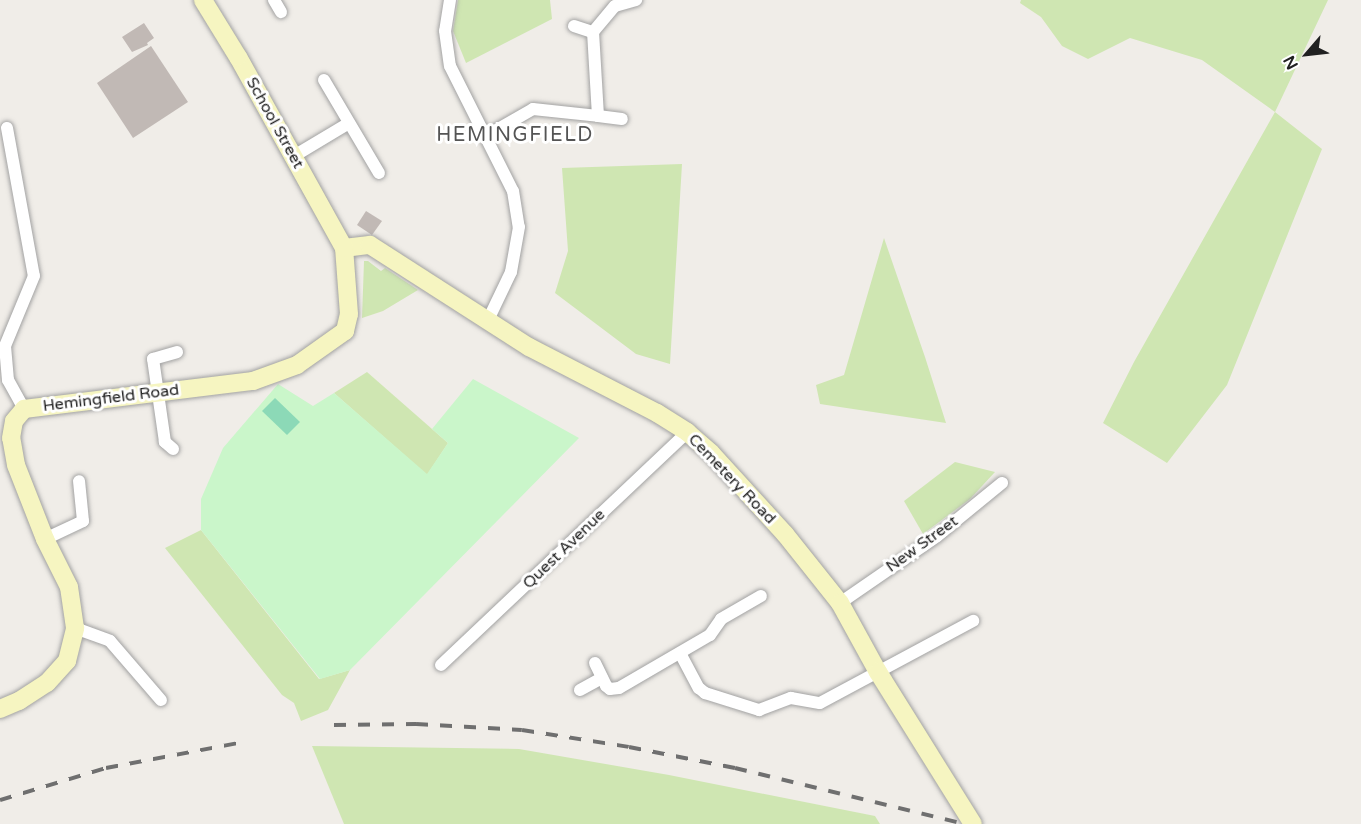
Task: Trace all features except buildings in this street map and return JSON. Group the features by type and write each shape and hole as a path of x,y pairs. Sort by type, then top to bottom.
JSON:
{"street":[{"name":"School Street","path":"203,0 294,156 344,248"},
{"path":"274,0 281,12"},
{"path":"450,0 446,31 450,66 513,191 519,227 511,272 488,320"},
{"path":"597,116 593,32 604,16 621,3 636,0"},
{"path":"574,26 593,32"},
{"path":"324,80 379,173"},
{"path":"486,136 533,109 622,119"},
{"path":"294,156 349,123"},
{"path":"8,128 34,276 5,346 8,380 24,409"},
{"name":"Cemetery Road","path":"344,248 370,245 529,347 657,413 687,432 711,453 785,534 840,603 878,672 970,820"},
{"name":"Hemingfield Road","path":"0,709 19,701 47,683 67,661 75,628 69,588 45,539 16,465 11,438 14,422 24,409 253,381 297,365 345,331 349,314 344,248"},
{"path":"173,449 165,442 153,359 177,352"},
{"name":"Quest Avenue","path":"441,665 687,432"},
{"path":"45,539 83,521 79,481"},
{"name":"New Street","path":"840,603 937,536 1002,483"},
{"path":"594,663 610,689 619,688 713,632 725,615 761,596"},
{"path":"680,653 699,688 705,693 759,710 791,698 820,703 973,621"},
{"path":"75,628 110,641 161,700"},
{"path":"580,690 602,678"}],"green space":[{"path":"458,0 550,0 552,19 466,63 453,31"},
{"path":"1021,0 1328,0 1275,112 1202,60 1130,38 1088,59 1062,46 1041,17 1020,3"},
{"path":"1275,112 1322,149 1227,385 1167,463 1103,423 1134,362"},
{"path":"682,164 670,364 636,354 555,293 568,251 562,168"},
{"path":"884,238 946,423 820,404 816,385 844,375"},
{"path":"364,261 368,261 381,271 385,268 418,290 383,311 362,318"},
{"path":"367,372 448,443 427,475 334,393"},
{"path":"473,379 579,438 350,670 320,679 201,530 201,499 223,448 278,384 313,406 334,393 427,474 448,443 432,429"},
{"path":"275,398 300,422 287,435 262,411"},
{"path":"955,462 995,472 970,499 923,534 904,501"},
{"path":"201,530 319,679 350,670 328,710 301,721 294,703 282,695 165,548"},
{"path":"312,746 519,749 669,775 875,816 880,824 344,824"}],"railway":[{"path":"334,725 416,724 522,730 629,747 735,768 965,824"},
{"path":"0,800 106,768 238,743"}],"district":[{"name":"HEMINGFIELD","path":"515,135"}]}
